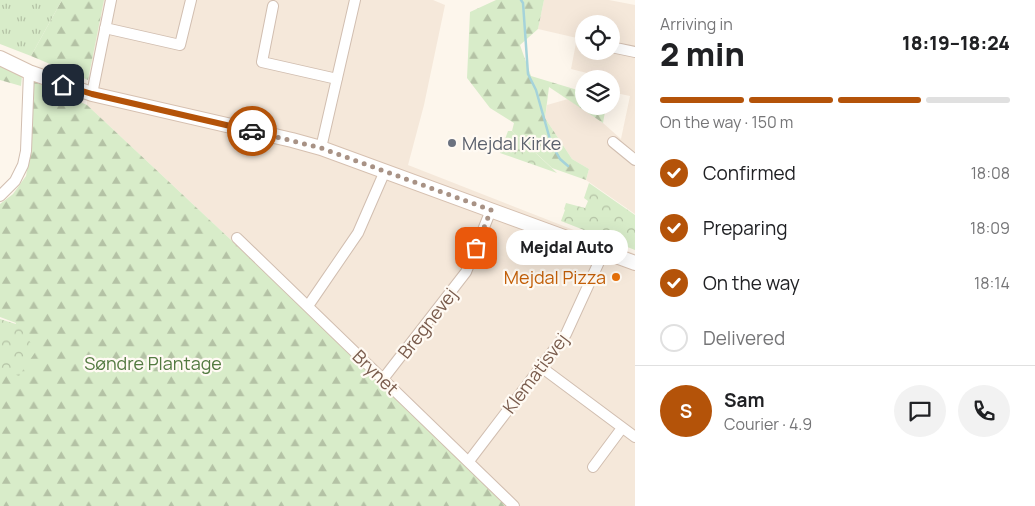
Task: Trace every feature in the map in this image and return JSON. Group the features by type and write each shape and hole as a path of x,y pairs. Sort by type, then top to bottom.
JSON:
{"street":[{"path":"92,94 111,0"},
{"path":"105,28 180,45 191,0"},
{"path":"321,148 355,0"},
{"path":"272,6 262,62 337,79"},
{"path":"620,49 635,52"},
{"path":"0,58 29,72 92,94 321,148 635,263"},
{"path":"0,196 15,181 23,164 26,151 29,72"},
{"path":"613,142 635,160"},
{"path":"308,306 358,233 386,171"},
{"name":"Bregnevej","path":"383,379 466,272 491,210"},
{"name":"Brynet","path":"237,238 514,506"},
{"name":"Klematisvej","path":"469,461 566,334 604,251"},
{"path":"541,367 635,437"},
{"path":"593,466 622,428"}],"shaded area":[{"path":"104,0 433,0 445,5 424,105 408,165 635,254 635,506 515,506 87,105 88,80"},
{"path":"544,0 609,0 635,5 635,214 586,180 589,169 572,159 545,118 547,105 568,99 575,104 575,115 591,115 621,139 630,96 620,94 620,70 571,69 575,48 575,60 620,60 620,15 575,15 575,38 538,29"}],"green space":[{"path":"0,0 62,0 31,56 0,44"},
{"path":"62,0 104,0 88,80 31,56"},
{"path":"496,0 544,0 538,29 520,45 531,76 575,89 575,104 549,87 545,118 572,159 589,169 586,180 552,168 512,131 514,123 490,108 467,78 470,12"},
{"path":"0,66 22,76 21,86 0,80"},
{"name":"Søndre Plantage","path":"33,81 87,105 515,506 0,506 0,358 16,323 0,317 0,204 13,194 26,176 31,147"},
{"path":"591,115 604,115 603,123"},
{"path":"508,131 512,131 557,173 500,153"},
{"path":"589,183 635,215 635,250 561,221 566,203 585,208 588,201 584,198"},
{"path":"0,319 19,325 36,351 19,376 0,369"}],"waterway":[{"path":"521,0 523,3 528,74 536,90 551,143 560,159 568,166"}],"way so far":[{"path":"252,131 321,148 491,210 476,248"}],"place":[{"name":"Mejdal Kirke","path":"452,143"},
{"name":"Mejdal Auto","path":"476,248"},
{"name":"Mejdal Pizza","path":"616,277"}],"route":[{"path":"63,85 92,94 252,131"}]}
